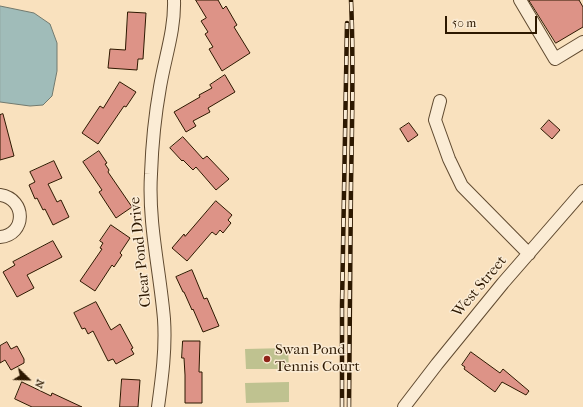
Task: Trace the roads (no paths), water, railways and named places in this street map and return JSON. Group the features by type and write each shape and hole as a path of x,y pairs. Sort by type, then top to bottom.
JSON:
{"street":[{"name":"Clear Pond Drive","path":"158,407 165,345 165,332 152,225 151,174 160,87 172,30 174,0"},
{"path":"520,0 555,59 583,42"},
{"path":"440,101 435,120 449,159 462,186 529,254"},
{"name":"West Street","path":"404,407 441,359 583,191"},
{"path":"0,195 12,199 17,204 20,210 20,217 19,224 15,230 0,237"}],"water":[{"path":"0,6 34,13 50,24 57,43 57,71 52,96 43,105 30,106 0,102"}],"railway":[{"path":"349,407 352,92 351,0"},
{"path":"342,407 342,305 347,23"}],"place":[{"name":"Swan Pond Tennis Court","path":"267,359"}]}
